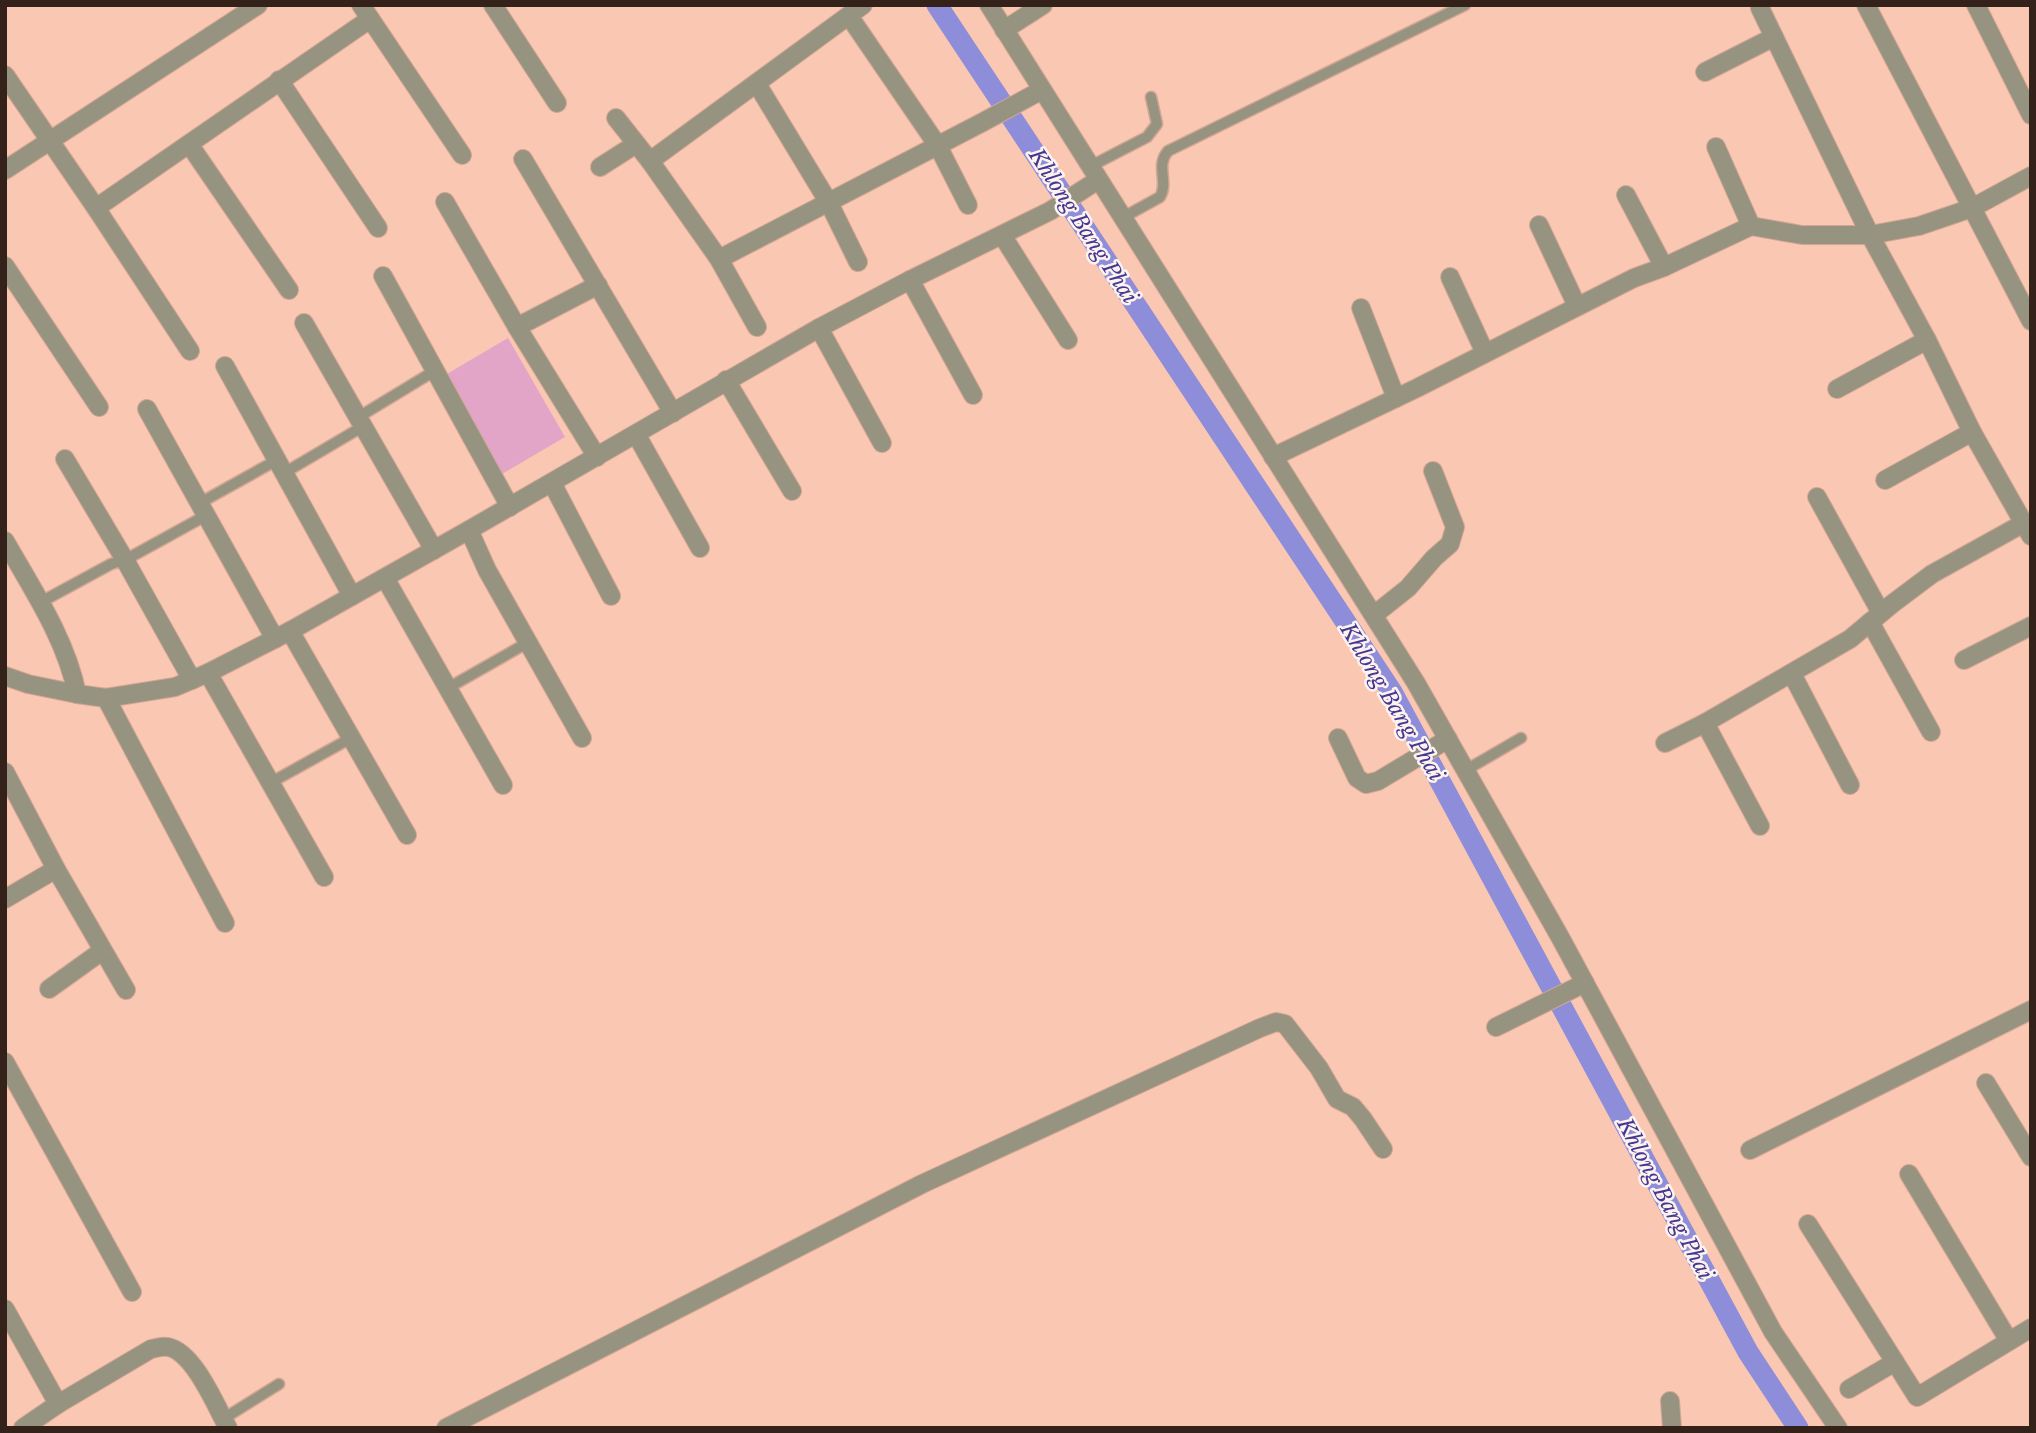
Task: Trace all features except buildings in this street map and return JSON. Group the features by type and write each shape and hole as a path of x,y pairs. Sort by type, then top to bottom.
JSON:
{"street":[{"path":"5,170 238,11 258,5"},
{"path":"493,5 556,103"},
{"path":"989,5 1042,90 1091,178 1122,218 1416,683 1442,743 1466,770 1577,987 1773,1332 1838,1428"},
{"path":"1004,30 1043,5"},
{"path":"1866,5 2031,321"},
{"path":"1976,5 2031,115"},
{"path":"1665,743 1705,723 1850,639 1932,573 2027,530 1972,432 1927,340 1870,234 1760,8"},
{"path":"650,160 856,11 938,146 968,205"},
{"path":"96,208 279,80 365,12 462,155"},
{"path":"1705,72 1774,37"},
{"path":"5,75 190,351"},
{"path":"279,80 378,228"},
{"path":"757,84 829,203 858,262"},
{"path":"719,259 1042,90"},
{"path":"616,118 650,160 719,259 757,327"},
{"path":"189,144 289,290"},
{"path":"600,167 636,144"},
{"path":"1716,147 1751,226"},
{"path":"523,159 673,413"},
{"path":"1273,457 1634,278 1664,267 1751,226 1802,235 1870,234 1919,226 1972,208 2031,176"},
{"path":"5,676 28,684 106,698 175,687 200,677 385,578 819,328 1057,207 1091,178"},
{"path":"1626,195 1664,267"},
{"path":"445,202 517,327 597,457"},
{"path":"1539,225 1577,306"},
{"path":"1002,235 1068,340"},
{"path":"5,266 99,407"},
{"path":"383,276 510,507"},
{"path":"1450,276 1485,353"},
{"path":"910,280 973,395"},
{"path":"517,327 597,285"},
{"path":"1361,308 1396,398"},
{"path":"304,323 434,550"},
{"path":"819,328 882,443"},
{"path":"1837,389 1927,340"},
{"path":"225,366 352,596"},
{"path":"726,380 792,491"},
{"path":"146,409 202,510 351,738 407,835"},
{"path":"1885,480 1972,432"},
{"path":"636,434 700,548"},
{"path":"65,459 125,560 270,783 324,877"},
{"path":"1374,615 1408,588 1450,544 1455,527 1433,471"},
{"path":"552,483 611,596"},
{"path":"1817,497 1931,732"},
{"path":"469,530 487,570 582,738"},
{"path":"5,541 41,602 72,669 78,694"},
{"path":"385,578 503,785"},
{"path":"1964,660 2031,625"},
{"path":"1792,674 1850,785"},
{"path":"106,698 225,923"},
{"path":"1705,723 1760,826"},
{"path":"1338,738 1357,778 1366,784 1378,781 1442,743"},
{"path":"8,783 126,990"},
{"path":"5,899 56,869"},
{"path":"49,989 103,951"},
{"path":"1496,1027 1577,987"},
{"path":"1750,1150 2031,1010"},
{"path":"446,1428 922,1184 1276,1022 1285,1024 1319,1068 1337,1099 1353,1107 1383,1149"},
{"path":"5,1062 11,1088 132,1292"},
{"path":"1986,1083 2031,1157"},
{"path":"1909,1174 2009,1341"},
{"path":"1808,1224 1917,1397 2031,1328"},
{"path":"5,1309 58,1405"},
{"path":"23,1428 151,1349 163,1346 171,1347 188,1360 225,1423"},
{"path":"1850,1389 1895,1363"},
{"path":"1670,1401 1672,1428"}],"lane":[{"path":"1122,218 1160,197 1164,185 1162,159 1168,152 1465,5"},
{"path":"1091,178 1147,137 1157,124 1151,97"},
{"path":"41,602 111,564 125,560 202,510 359,422 436,370"},
{"path":"448,688 527,643"},
{"path":"270,783 351,738"},
{"path":"1466,770 1521,738"},
{"path":"225,1423 279,1384"}],"shaded area":[{"path":"508,338 565,437 497,477 440,378"}],"waterway":[{"name":"Khlong Bang Phai","path":"937,5 1392,692 1748,1352 1798,1428"}]}
